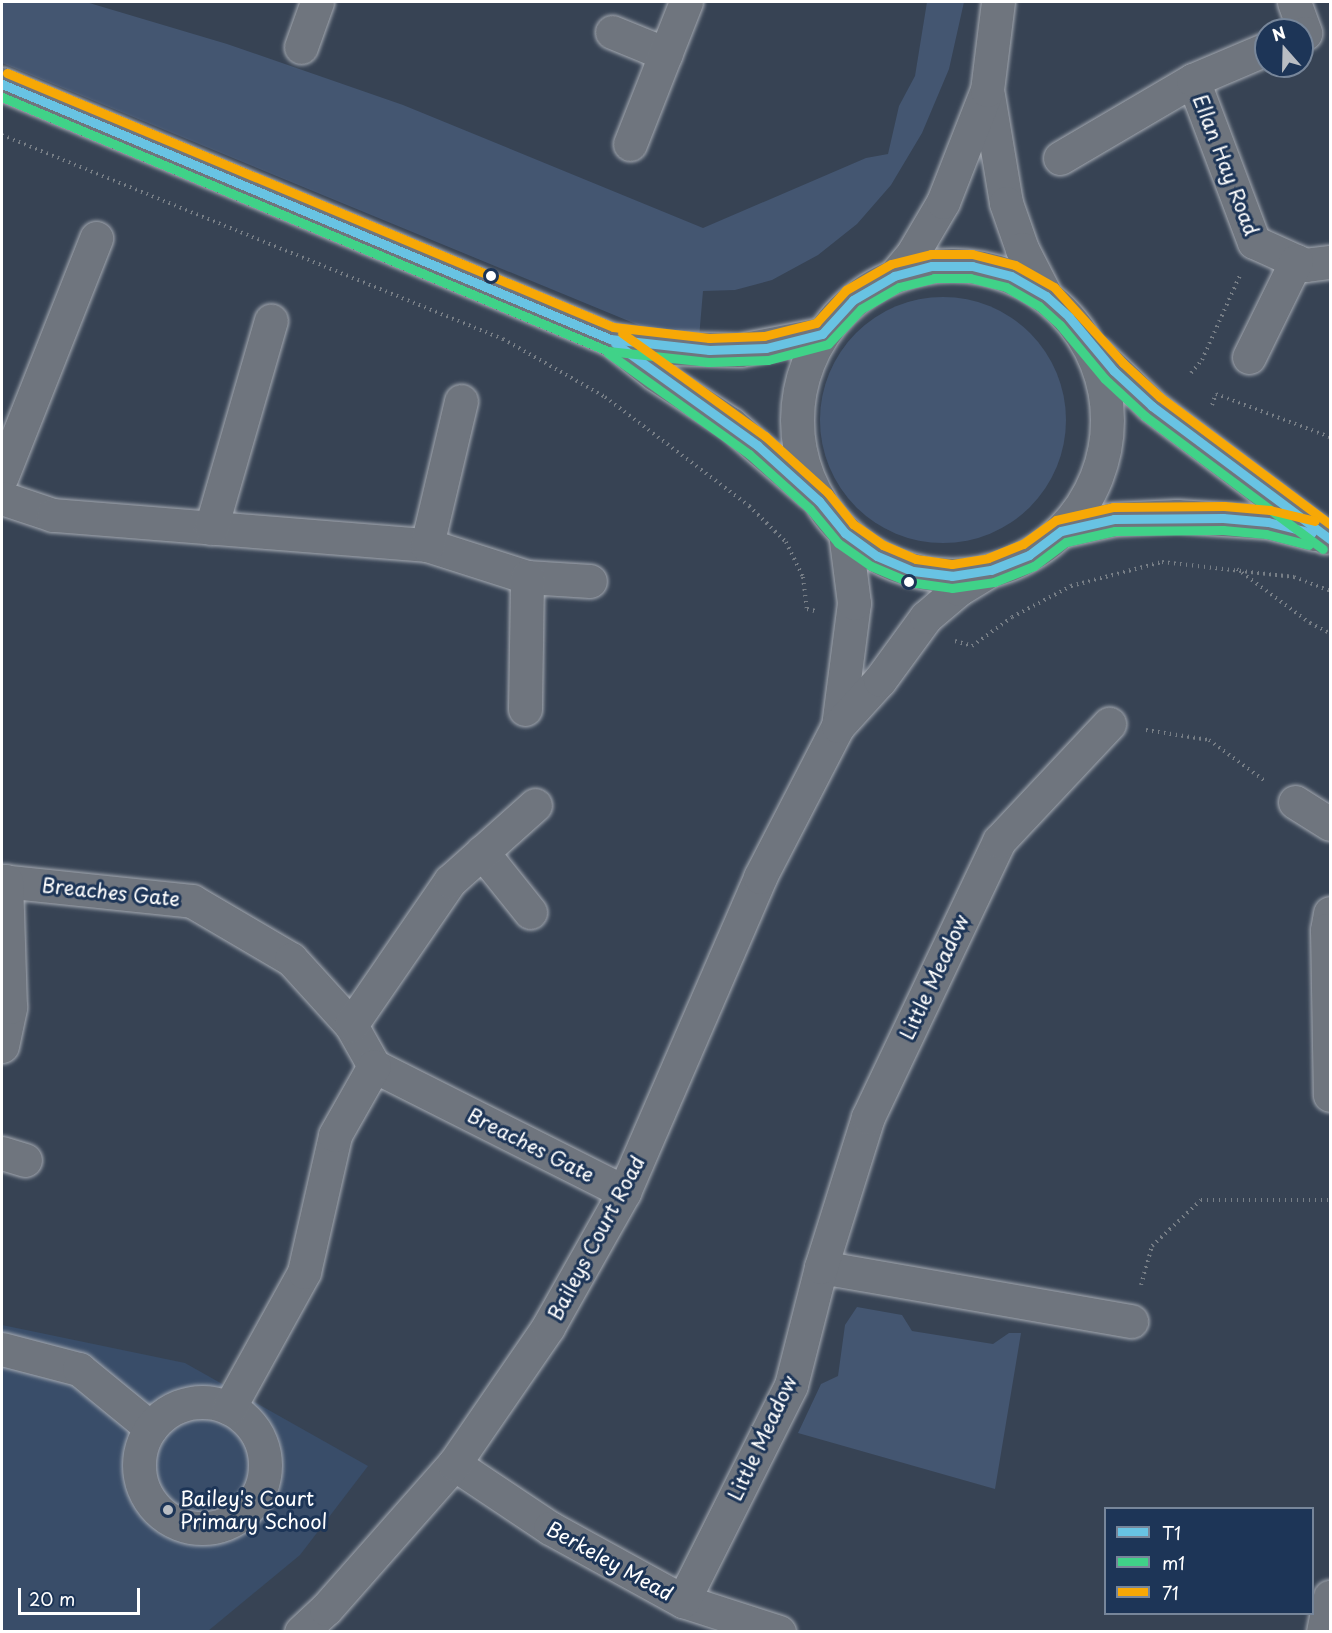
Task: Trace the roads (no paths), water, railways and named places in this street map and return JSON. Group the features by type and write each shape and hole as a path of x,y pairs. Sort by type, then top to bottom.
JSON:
{"street":[{"path":"302,47 317,2"},
{"path":"635,130 686,2"},
{"path":"894,276 914,253 935,218 987,90 998,2"},
{"path":"1294,2 1300,18"},
{"path":"612,32 666,54"},
{"name":"Ellan Hay Road","path":"1060,158 1193,80 1254,54"},
{"name":"Ellan Hay Road","path":"1193,80 1254,242 1305,266 1330,262"},
{"path":"2,84 610,339 668,348 740,350 822,334"},
{"path":"987,90 1006,203 1022,249 1047,296"},
{"path":"2,476 96,237"},
{"path":"1249,357 1296,261"},
{"path":"819,501 804,469 797,423 806,365 822,334 853,300 894,276 932,266 972,266 1011,276 1047,296 1069,317 1087,342 1152,406 1328,538"},
{"path":"211,528 271,320"},
{"path":"610,339 655,374 731,424 819,501 845,533 877,556 913,571 952,576 991,570 1029,555 1061,531 1086,499 1102,461 1108,420 1103,380 1087,342"},
{"path":"427,545 461,401"},
{"path":"2,498 53,514 427,545 527,577 590,581"},
{"path":"1061,531 1114,519 1176,516 1268,522 1328,538"},
{"name":"Baileys Court Road","path":"838,726 854,603 845,533"},
{"name":"Baileys Court Road","path":"301,1632 326,1609 454,1464 548,1327 624,1192 760,877 838,726 880,680 926,617 950,596 991,570"},
{"path":"525,710 527,577"},
{"name":"Little Meadow","path":"683,1601 790,1385 821,1267 868,1117 999,841 1109,724"},
{"path":"1295,802 1330,824"},
{"path":"351,1025 450,881 535,805"},
{"path":"482,852 530,912"},
{"name":"Breaches Gate","path":"2,1046 10,1007 4,881 192,901 291,959 351,1025 374,1066 624,1192"},
{"path":"1330,913 1330,1095"},
{"path":"229,1408 304,1272 335,1135 374,1066"},
{"path":"821,1267 1131,1321"},
{"path":"2,1349 80,1369 151,1428"},
{"path":"208,1402 229,1408 246,1420 258,1436 265,1456 264,1476 258,1496 227,1523 207,1528 187,1526 168,1518 153,1504 143,1486 139,1466 142,1446 151,1428 167,1413 187,1404 208,1402"},
{"name":"Berkeley Mead","path":"454,1464 549,1528 683,1601 779,1632"},
{"path":"1323,1632 1330,1597"}],"place":[{"name":"Bailey's Court Primary School","path":"168,1510"}]}
